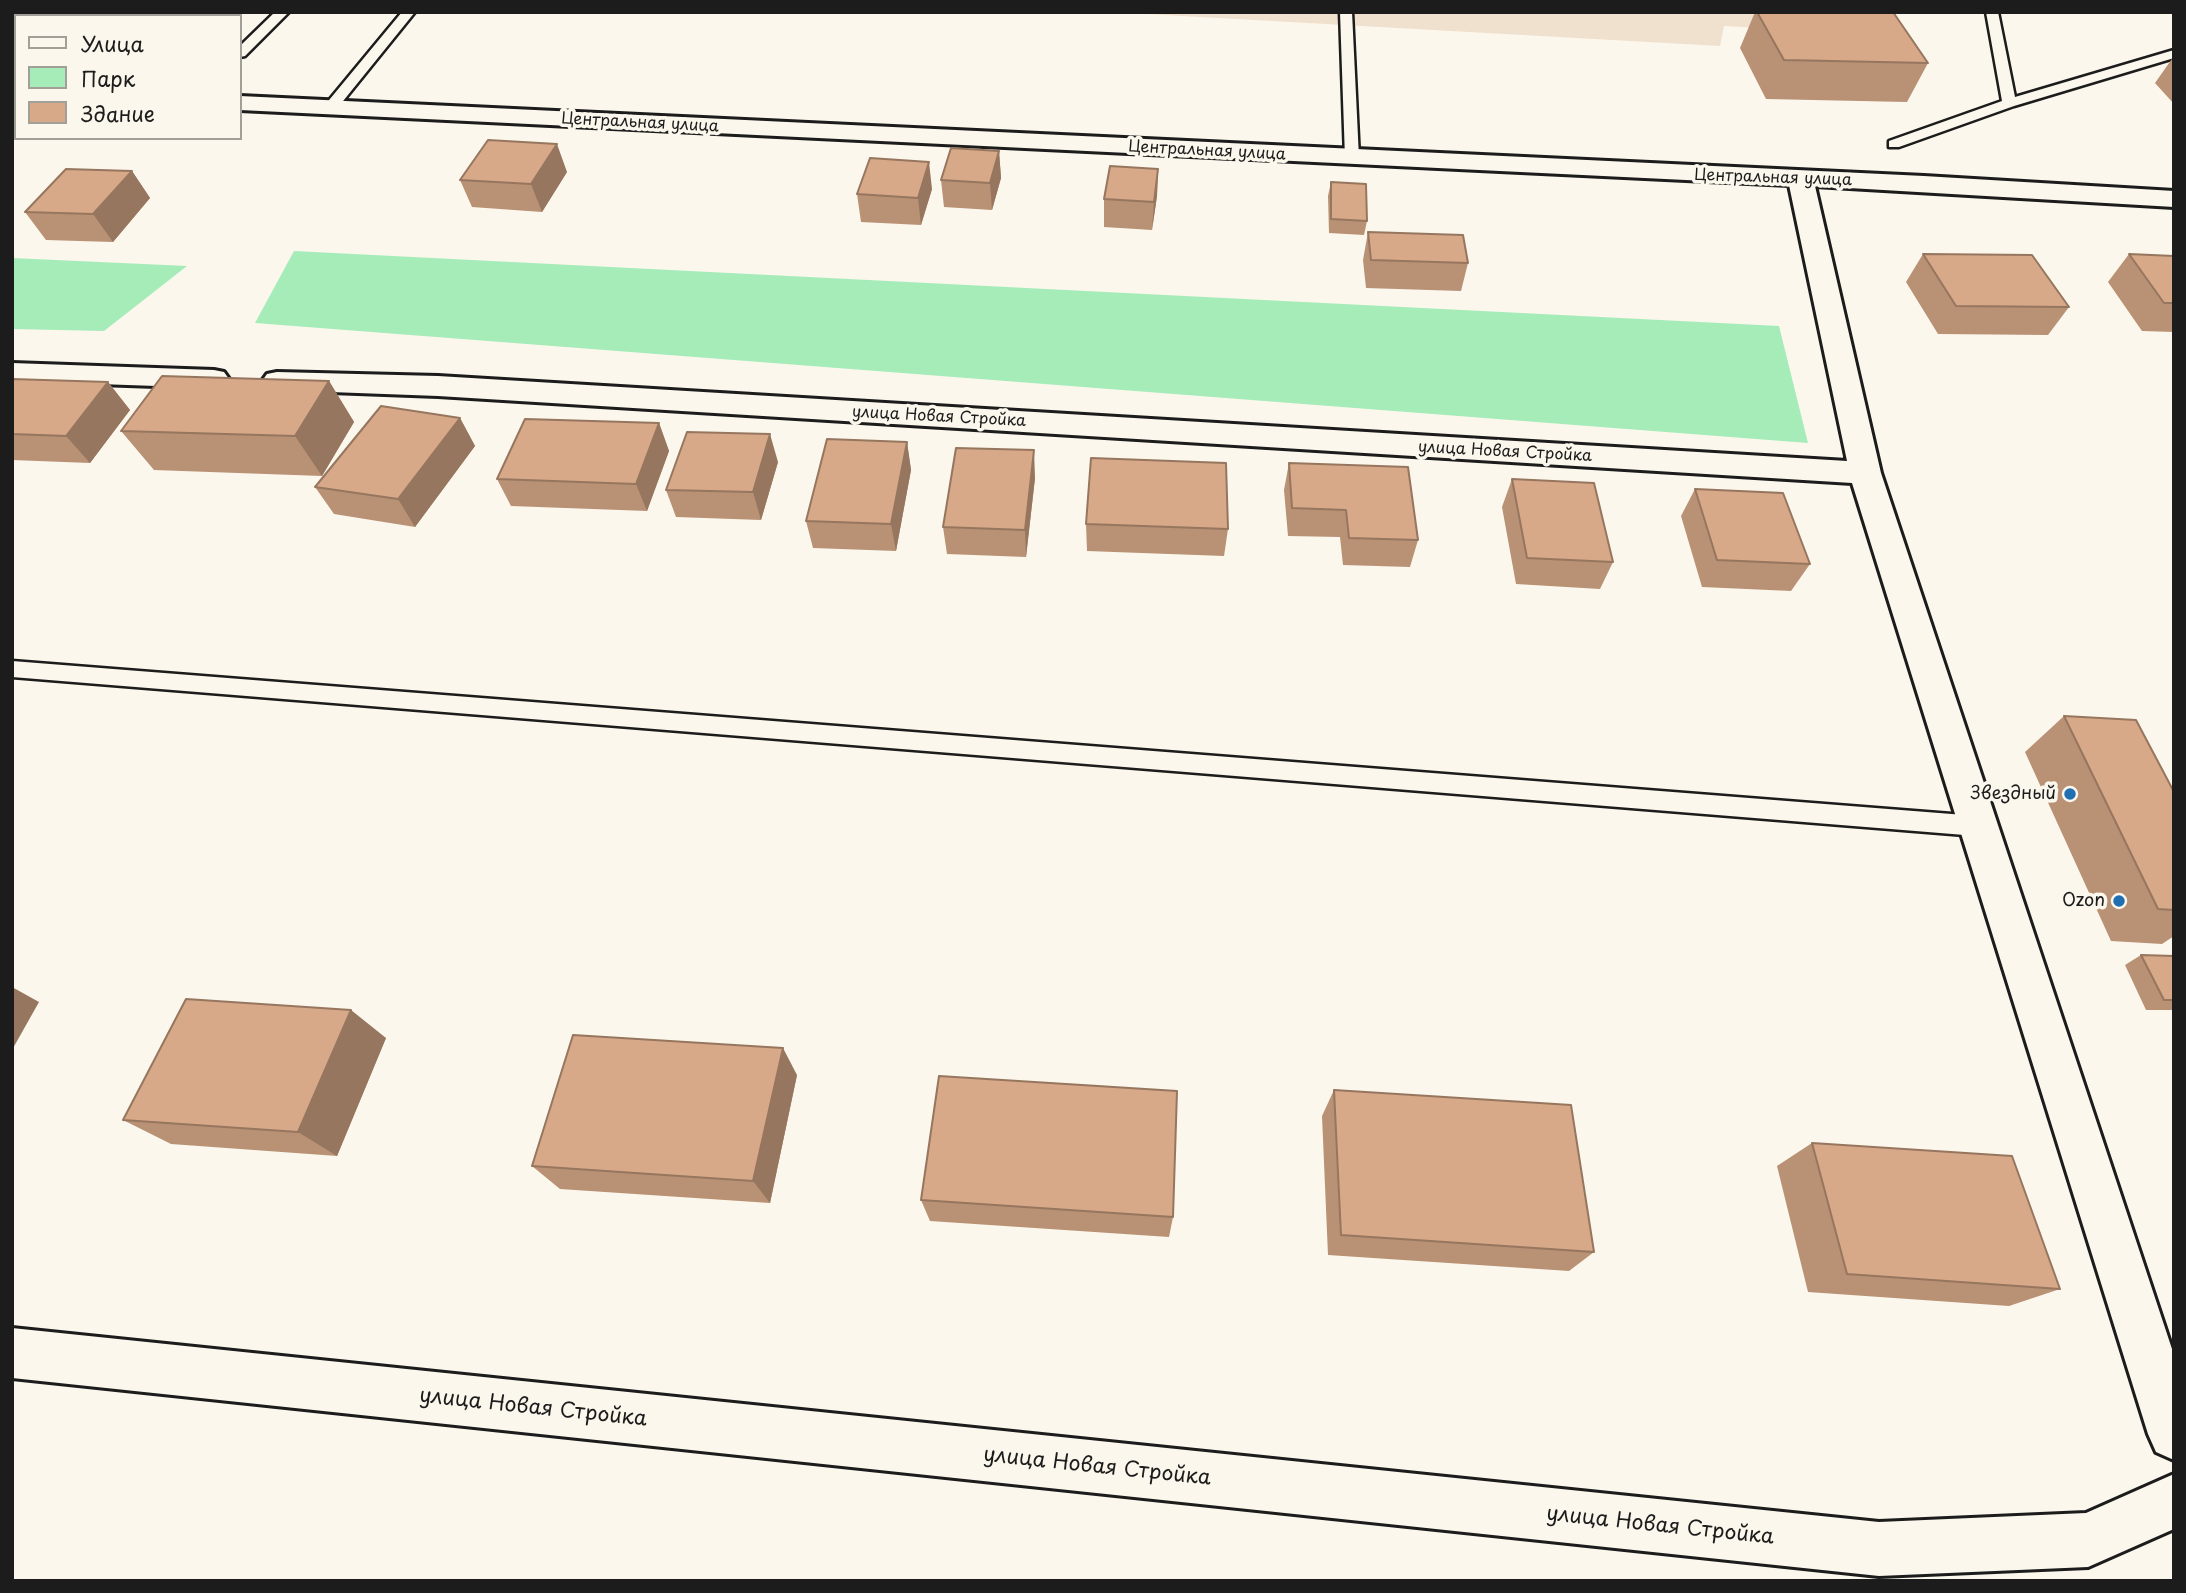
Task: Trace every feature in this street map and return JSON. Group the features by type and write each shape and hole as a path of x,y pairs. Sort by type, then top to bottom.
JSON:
{"street":[{"name":"Центральная улица","path":"242,103 1924,184 2174,199"},
{"path":"1801,180 1865,474 2174,1434"},
{"name":"улица Новая Стройка","path":"12,372 438,386 1865,474"},
{"name":"улица Новая Стройка","path":"12,1353 1879,1549 2088,1541 2174,1501"}],"lane":[{"path":"242,52 283,12"},
{"path":"330,108 409,12"},
{"path":"1346,12 1352,158"},
{"path":"1993,12 2009,103"},
{"path":"1894,144 2009,103 2174,54"},
{"path":"12,669 1977,826"}],"shaded area":[{"path":"1111,12 1862,12 1874,34 1724,26 1720,46"}],"green space":[{"path":"294,251 1779,326 1808,443 255,323"},
{"path":"12,258 187,266 104,331 12,329"}],"building":[{"path":"1757,12 1893,12 1928,63 1784,60"},
{"path":"488,140 557,144 531,184 460,180"},
{"path":"951,148 999,151 990,183 941,180"},
{"path":"870,158 929,162 918,198 857,194"},
{"path":"1110,166 1158,169 1154,202 1104,199"},
{"path":"66,169 132,171 93,214 25,212"},
{"path":"1331,182 1366,184 1367,221 1331,219"},
{"path":"1368,232 1463,235 1468,263 1371,260"},
{"path":"1923,254 2032,255 2069,307 1956,306"},
{"path":"2129,254 2174,256 2174,303 2164,303"},
{"path":"162,376 329,381 295,436 121,431"},
{"path":"12,379 108,382 66,436 12,434"},
{"path":"381,406 460,418 398,499 315,487"},
{"path":"525,419 659,423 636,484 497,479"},
{"path":"687,432 770,434 753,492 666,490"},
{"path":"827,439 907,442 891,524 806,521"},
{"path":"956,448 1034,450 1025,530 943,527"},
{"path":"1091,458 1226,463 1228,529 1086,524"},
{"path":"1289,463 1408,467 1418,540 1349,538 1346,510 1292,508"},
{"path":"1512,479 1594,483 1613,562 1527,558"},
{"path":"1695,489 1783,493 1810,564 1717,560"},
{"path":"2064,716 2136,720 2174,792 2174,910 2158,909"},
{"path":"2141,955 2174,956 2174,1000 2164,1000"},
{"path":"186,999 351,1010 298,1132 123,1120"},
{"path":"573,1035 783,1048 753,1181 532,1166"},
{"path":"939,1076 1177,1091 1173,1217 921,1200"},
{"path":"1334,1090 1571,1105 1594,1252 1341,1235"},
{"path":"1812,1143 2012,1156 2060,1289 1847,1274"}],"place":[{"name":"Звездный","path":"2070,794"},
{"name":"Ozon","path":"2119,901"}]}
